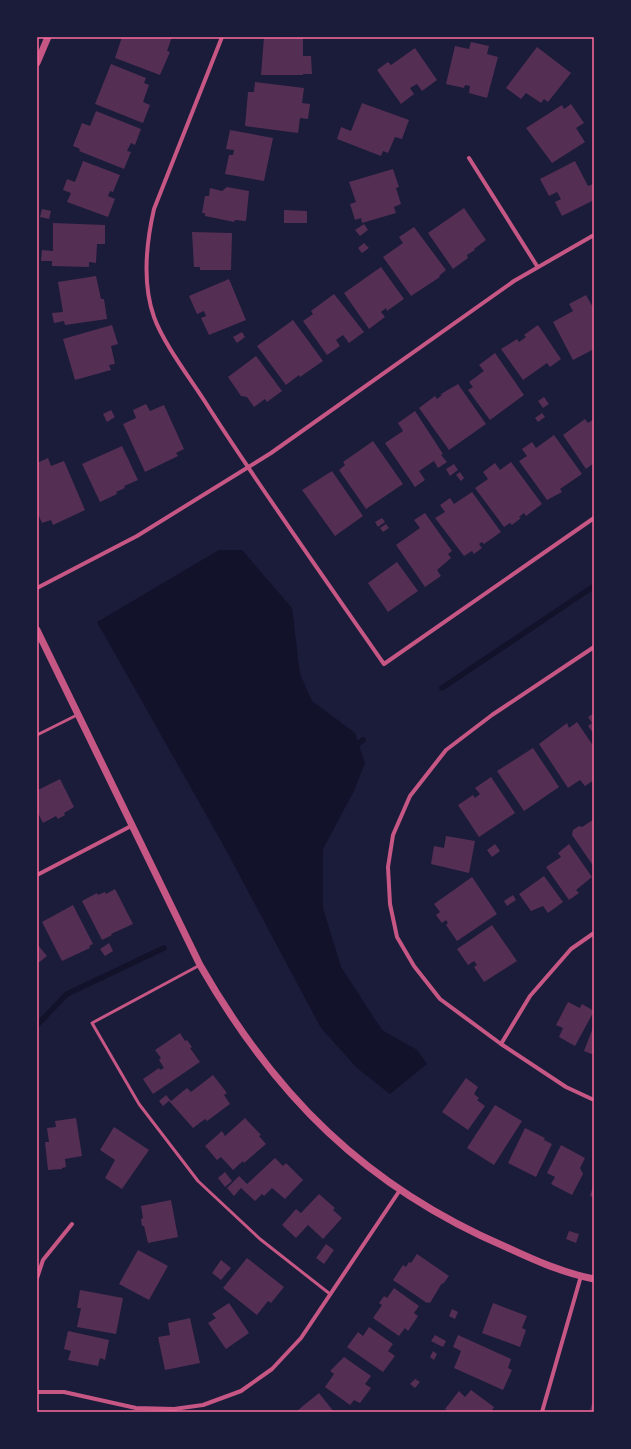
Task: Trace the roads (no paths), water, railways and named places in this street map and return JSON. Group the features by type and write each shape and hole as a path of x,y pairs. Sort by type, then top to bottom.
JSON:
{"street":[{"path":"37,63 48,37"},
{"path":"222,37 154,210 149,234 147,262 149,292 154,318 172,351 249,468 384,664 594,518"},
{"path":"469,158 538,266"},
{"path":"37,588 137,536 249,468 538,266 594,235"},
{"path":"37,630 200,965 226,1011 285,1089 325,1131 353,1156 400,1190 470,1232 537,1261 594,1279"},
{"path":"594,647 492,715 446,750 410,796 393,835 388,866 390,904 397,937 414,966 440,999 501,1044 566,1087 594,1100"},
{"path":"37,875 133,825"},
{"path":"501,1044 530,996 571,949 594,933"},
{"path":"37,1392 64,1392 136,1408 174,1408 203,1405 241,1391 272,1369 301,1338 400,1190"},
{"path":"37,1278 42,1260 72,1224"},
{"path":"542,1412 581,1276"}],"lane":[{"path":"37,735 79,715"},
{"path":"200,965 92,1023 139,1104 198,1181 260,1239 330,1294"}],"waterway":[{"path":"442,688 594,586"},
{"path":"354,747 363,740"},
{"path":"37,1025 67,994 164,948"}]}
